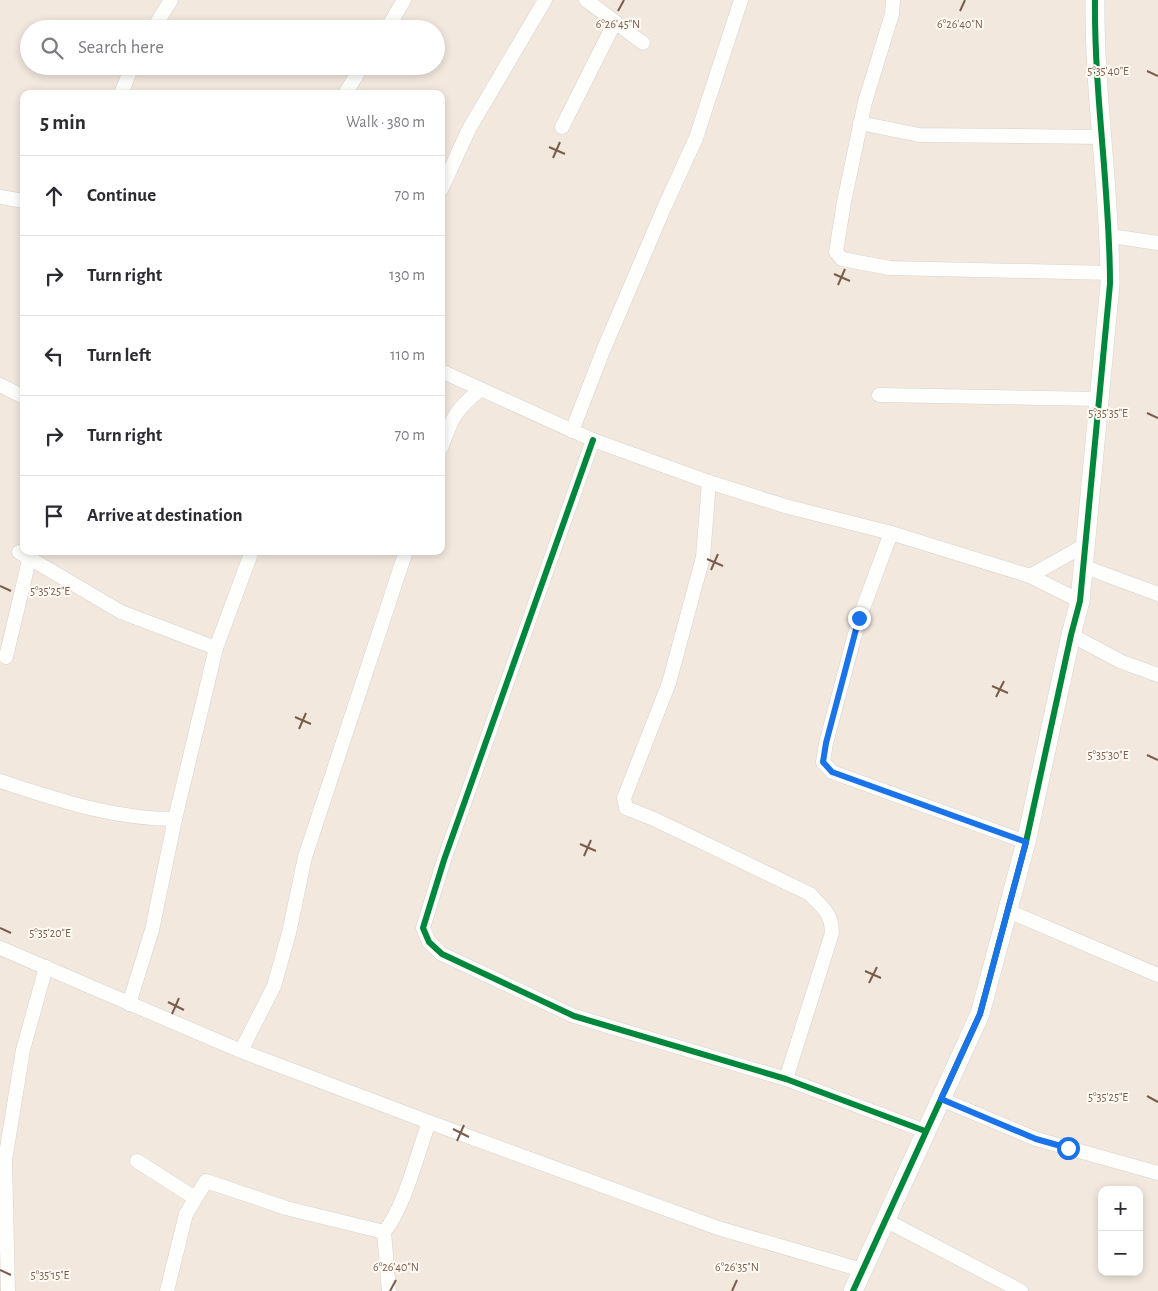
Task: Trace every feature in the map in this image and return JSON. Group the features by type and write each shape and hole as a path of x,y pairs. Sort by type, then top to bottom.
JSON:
{"street":[{"path":"159,20 171,0"},
{"path":"392,20 404,0"},
{"path":"445,181 469,129 545,0"},
{"path":"586,0 643,43"},
{"path":"572,431 622,306 696,138 740,0"},
{"path":"893,0 892,14 860,123 836,252 842,259 890,268 1110,273"},
{"path":"853,1291 887,1221 925,1131 980,1014 1026,842 1080,601 1110,273 1111,236 1094,38 1095,0"},
{"path":"562,127 616,22"},
{"path":"123,90 128,75"},
{"path":"347,90 357,75"},
{"path":"860,123 919,135 1103,137"},
{"path":"0,197 20,200"},
{"path":"1111,236 1158,242"},
{"path":"445,373 593,440 709,482 785,506 891,533 1030,576 1080,601"},
{"path":"0,385 20,395"},
{"path":"445,437 451,421 461,406 480,390"},
{"path":"879,395 1099,399"},
{"path":"593,440 444,860 423,928 429,942 442,954 574,1016 786,1080 925,1131"},
{"path":"709,482 703,557 669,683 624,798 624,803 626,808 654,819 810,894 818,904 827,910 832,919 832,932 786,1080"},
{"path":"891,533 859,618 826,743 823,762 832,772 1026,842"},
{"path":"1030,576 1085,545"},
{"path":"6,657 24,555"},
{"path":"26,555 121,612 216,648"},
{"path":"129,1004 152,930 175,819 216,648 251,555"},
{"path":"241,1051 274,986 289,934 305,858 363,675 405,555"},
{"path":"1082,566 1158,594"},
{"path":"1071,635 1122,662 1158,675"},
{"path":"0,781 84,809 147,819 175,819"},
{"path":"1008,911 1158,975"},
{"path":"0,948 241,1051 429,1122 718,1228 862,1270"},
{"path":"8,1291 4,1160 23,1050 46,967"},
{"path":"941,1099 1036,1139 1158,1174"},
{"path":"389,1291 384,1232 392,1224 429,1122"},
{"path":"137,1161 195,1198"},
{"path":"167,1291 186,1214 206,1181 286,1208 384,1232"},
{"path":"887,1221 1021,1291"}],"shaded area":[{"path":"0,0 1158,0 1158,1291 0,1291"}],"cycle path":[{"path":"853,1291 980,1014 1026,842 1080,601 1110,284 1108,213 1095,36 1095,0"},
{"path":"593,440 444,860 423,928 429,942 442,954 574,1016 786,1079 925,1131"}],"route":[{"path":"859,618 845,677 826,743 823,762 832,772 859,780 1026,842 980,1014 941,1099 1036,1139 1068,1148"}]}
